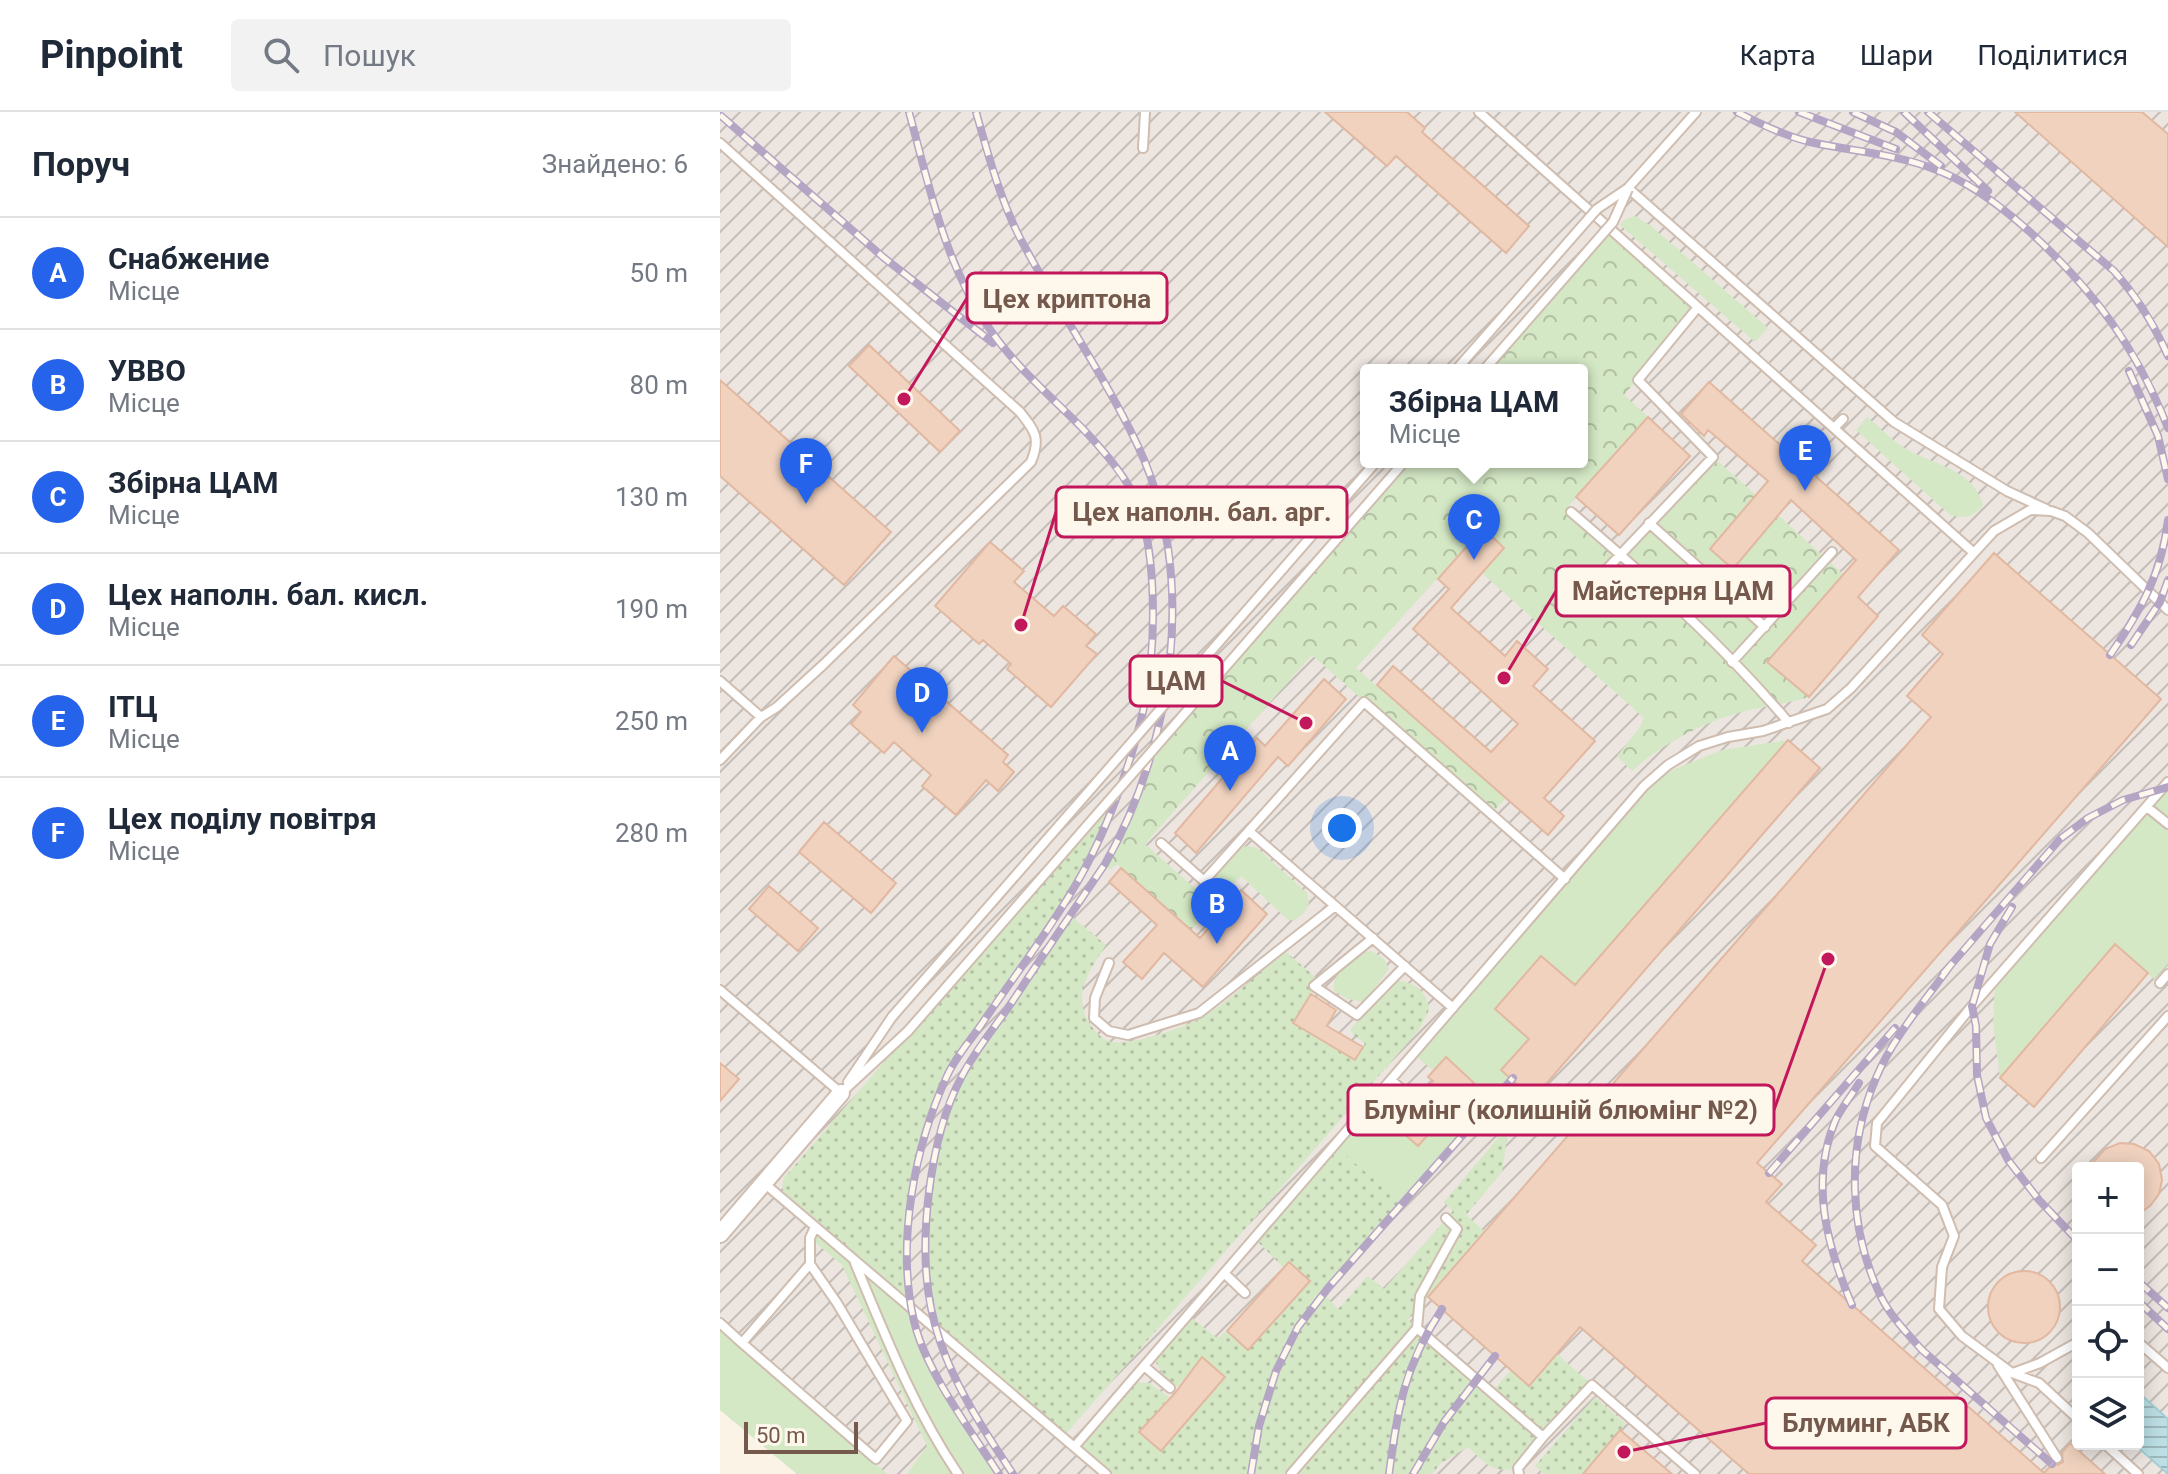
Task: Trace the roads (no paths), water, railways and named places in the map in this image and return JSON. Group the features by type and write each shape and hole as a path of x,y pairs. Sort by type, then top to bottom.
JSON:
{"street":[{"path":"720,1234 841,1093"}],"lane":[{"path":"1143,148 1145,112"},
{"path":"1479,112 1974,553"},
{"path":"1461,364 1597,209 1628,188 1696,112"},
{"path":"720,143 1020,412 1034,429 1038,446 1031,462 824,664 777,707 761,717 720,760"},
{"path":"1489,364 1613,222 1628,188"},
{"path":"1628,188 1894,422 2007,491 2065,516 2088,533 2168,610"},
{"path":"1604,572 1713,457 1638,380 1698,307"},
{"path":"1776,377 1785,368"},
{"path":"1834,428 1843,419"},
{"path":"841,1093 892,1017 1371,468"},
{"path":"841,1093 908,1031 1399,468"},
{"path":"1075,1446 1644,786 1668,765 1699,746 1789,723 1827,709 1851,688 1994,531 2030,510 2051,511"},
{"path":"1571,512 1621,555 1732,662 1789,723"},
{"path":"1649,523 1765,627"},
{"path":"1732,662 1832,552"},
{"path":"720,681 761,717"},
{"path":"1161,843 1204,881 1364,702 1565,879"},
{"path":"2072,1413 2039,1383 2012,1373 1962,1336 1939,1309 1942,1267 1954,1236 1942,1205 1875,1146 1877,1123 1972,1006 2168,782"},
{"path":"2147,807 2168,824"},
{"path":"1250,832 1453,1008"},
{"path":"1109,963 1095,998 1094,1018 1109,1031 1128,1035 1199,1013 1335,906"},
{"path":"1373,938 1314,986 1357,1015 1405,966"},
{"path":"2160,983 2168,974"},
{"path":"720,990 841,1093"},
{"path":"2041,1158 2168,1016"},
{"path":"1391,1080 1406,1093"},
{"path":"764,1183 1106,1474"},
{"path":"1291,1474 1417,1328 1420,1296 1457,1229 1446,1218"},
{"path":"720,1323 876,1459 907,1421 837,1303 810,1264 810,1238 815,1227"},
{"path":"853,1259 893,1356 940,1448 958,1474"},
{"path":"742,1343 810,1264"},
{"path":"1224,1273 1245,1293"},
{"path":"1417,1328 1543,1437"},
{"path":"2012,1373 2040,1363 2072,1345"},
{"path":"2144,1347 2168,1368"},
{"path":"1996,1361 2057,1458"},
{"path":"1144,1366 1170,1388"},
{"path":"1510,1474 1519,1471 1543,1437 1592,1385 1695,1474"},
{"path":"2112,1450 2138,1474"}],"water":[{"path":"2144,1397 2168,1419 2168,1474 2141,1450 2144,1450"}],"railway":[{"path":"909,112 939,222 972,300 1009,354 1113,463 1135,498 1148,544 1153,599 1149,680 1140,725 1117,797 1097,844 1064,904 950,1069 925,1133 911,1196 907,1260 909,1291 920,1340 938,1380 999,1474"},
{"path":"976,112 1000,192 1020,238 1137,444 1156,494 1168,547 1172,602 1170,657 1162,712 1148,765 1129,817 1105,864 967,1067 950,1103 934,1162 926,1236 926,1274 931,1309 953,1374 1013,1474"},
{"path":"1737,112 1801,139 1888,156 1934,169 1973,188 1997,205 2053,254 2111,322 2142,372 2168,428"},
{"path":"1799,112 1896,149"},
{"path":"1853,112 1896,132 1941,166"},
{"path":"1904,112 1988,191"},
{"path":"1928,112 2114,271 2144,311 2168,356"},
{"path":"720,115 883,257 993,343"},
{"path":"2129,371 2158,436 2168,479"},
{"path":"2110,655 2131,623 2155,575 2168,520"},
{"path":"2131,645 2160,602 2168,580"},
{"path":"1943,974 2060,839 2088,818 2123,800 2168,787"},
{"path":"2012,907 1990,944 1972,1006 1976,1026 1977,1075 1986,1118 2008,1160 2039,1200 2072,1235"},
{"path":"1950,966 1891,1048 1866,1105 1859,1132 1855,1188 1862,1244 1881,1297 1922,1350 2052,1464"},
{"path":"1769,1173 1895,1028"},
{"path":"1251,1474 1259,1426 1276,1371 1298,1327 1328,1288 1513,1078"},
{"path":"1852,1305 1829,1237 1823,1190 1828,1143 1836,1119 1859,1083"},
{"path":"2144,1286 2168,1308"},
{"path":"2143,1306 2168,1329"},
{"path":"1389,1474 1396,1428 1411,1369 1442,1309"},
{"path":"1413,1474 1444,1422 1495,1356"}],"place":[{"name":"Цех криптона","path":"904,399"},
{"name":"ІТЦ","path":"1805,491"},
{"name":"Цех поділу повітря","path":"806,504"},
{"name":"Збірна ЦАМ","path":"1474,560"},
{"name":"Цех наполн. бал. арг.","path":"1021,625"},
{"name":"Майстерня ЦАМ","path":"1504,678"},
{"name":"ЦАМ","path":"1306,723"},
{"name":"Цех наполн. бал. кисл.","path":"922,733"},
{"name":"Снабжение","path":"1230,791"},
{"name":"УВВО","path":"1217,944"},
{"name":"Блумінг (колишній блюмінг №2)","path":"1828,959"},
{"name":"Блуминг, АБК","path":"1624,1452"}]}
